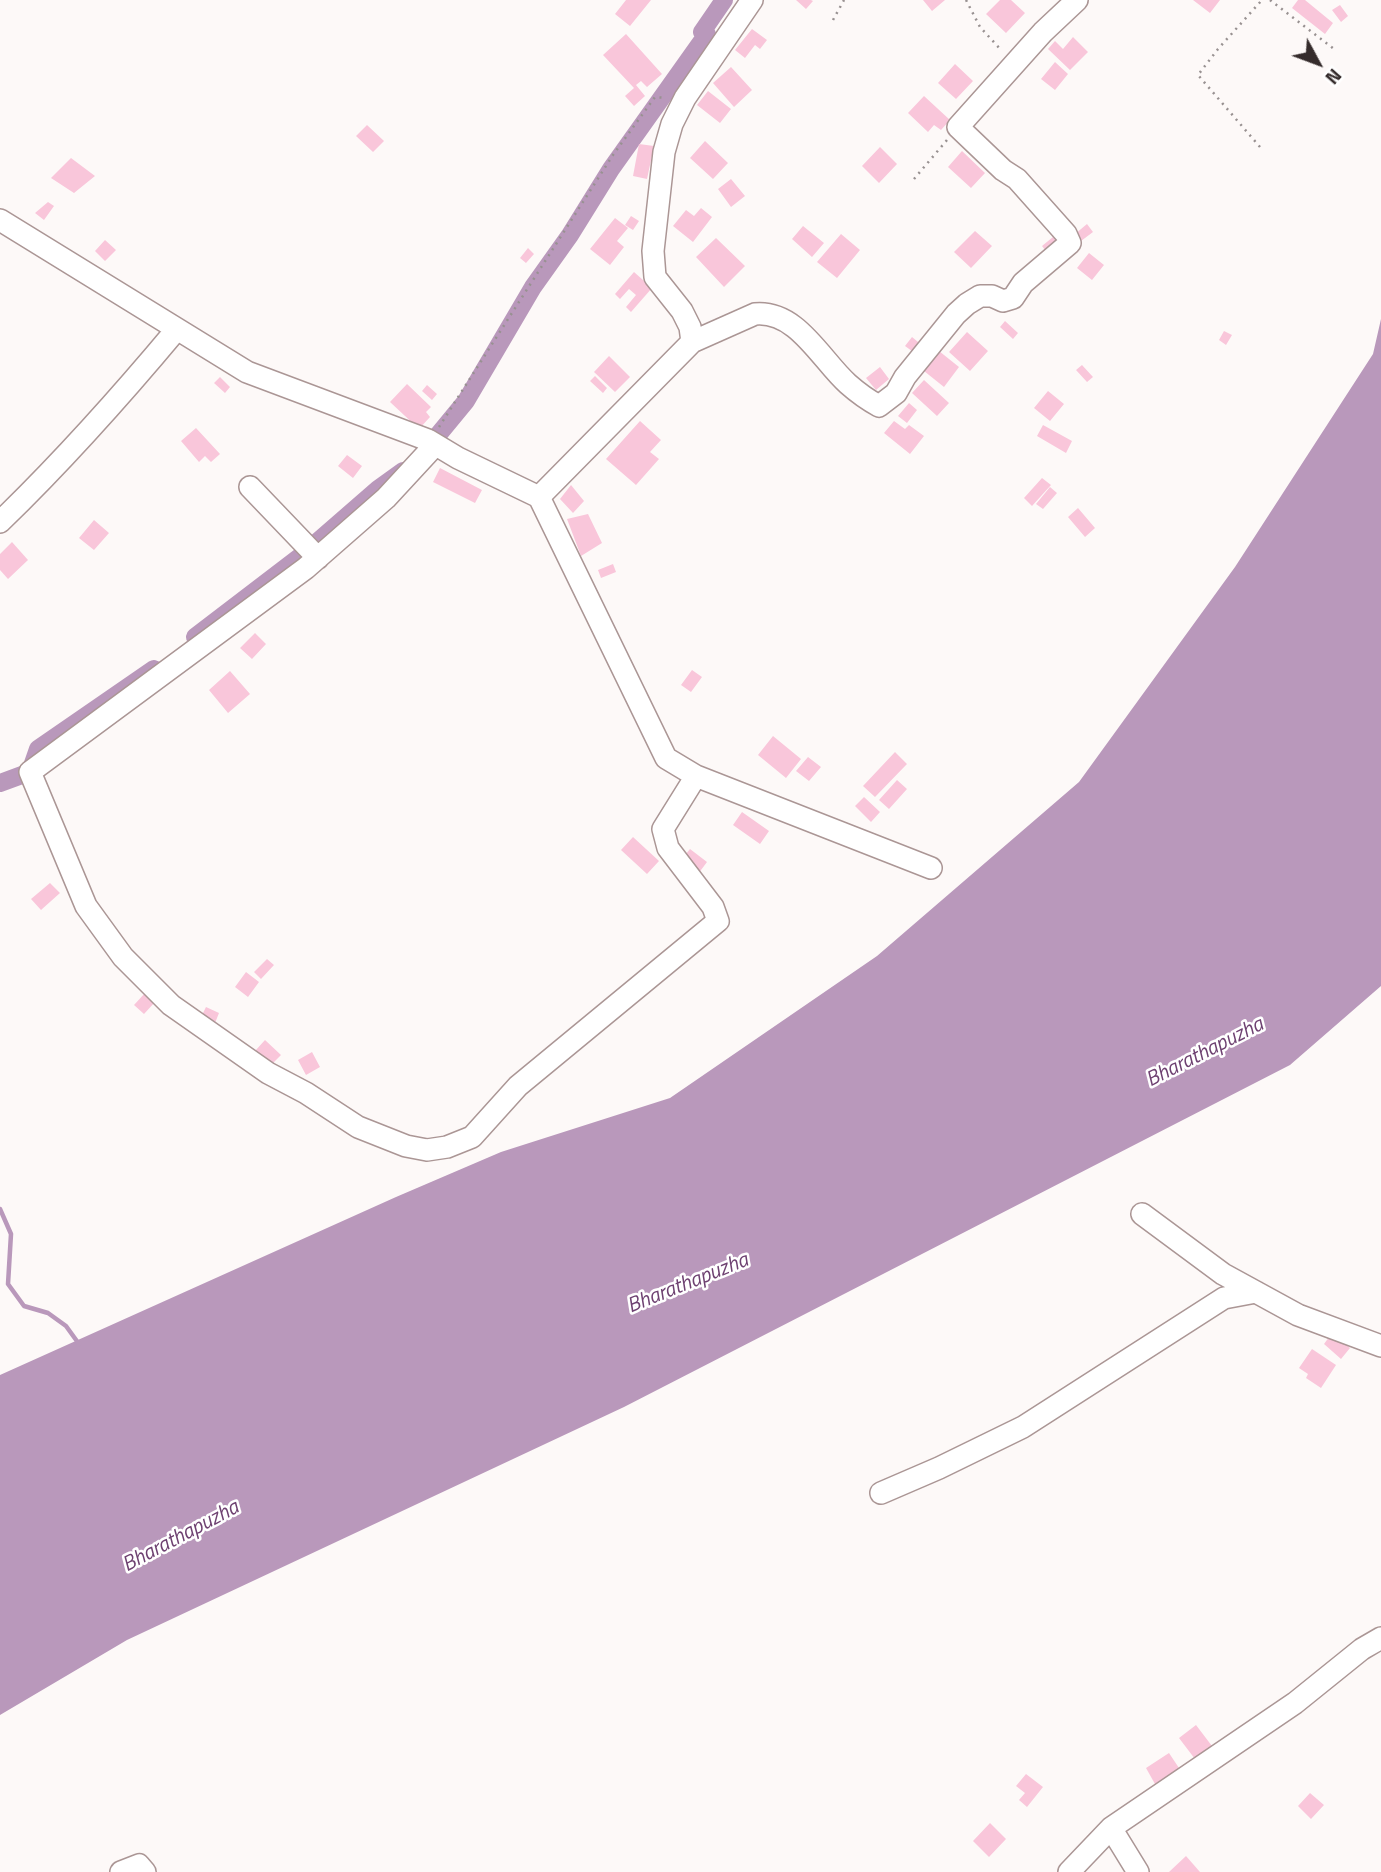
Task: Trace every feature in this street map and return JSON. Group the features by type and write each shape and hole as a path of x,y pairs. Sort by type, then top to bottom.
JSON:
{"street":[{"path":"692,341 690,327 682,311 655,277 653,251 664,152 672,124 685,98 752,0"},
{"path":"539,497 692,341 743,318 766,313 781,317 807,339 847,383 879,406 896,393 905,377 956,314 980,296 992,296 1003,301 1013,298 1023,283 1070,243 1066,233 1017,179 1003,170 958,127 1043,32 1077,0"},
{"path":"0,220 247,372 432,442 458,458 539,497 666,758 696,776 931,868"},
{"path":"0,522 51,472 177,329"},
{"path":"432,442 386,498 318,558 30,772 86,906 123,957 171,1005 268,1073 306,1093 358,1127 406,1146 427,1150 447,1147 472,1137 517,1086 718,921 713,907 668,848 663,829 696,776"},
{"path":"250,487 318,558"},
{"path":"1142,1214 1223,1274 1298,1315 1381,1346"},
{"path":"881,1493 1023,1427 1224,1298 1256,1292"},
{"path":"1069,1872 1111,1828 1295,1703 1362,1649 1381,1638"},
{"path":"1111,1828 1138,1872"},
{"path":"121,1872 139,1865 145,1872"}],"path":[{"path":"833,20 844,0"},
{"path":"966,0 980,27 1016,64"},
{"path":"1260,147 1198,75 1262,0"},
{"path":"1270,0 1335,49"},
{"path":"432,442 606,166 655,97"},
{"path":"914,179 958,127"}],"water":[{"name":"Bharathapuzha","path":"1381,319 1381,986 1290,1065 624,1407 127,1640 0,1715 0,1375 501,1152 670,1098 877,956 1079,782 1235,567 1373,354"}],"building":[{"path":"626,0 651,0 630,26 615,14"},
{"path":"796,0 811,0 813,1 806,9"},
{"path":"923,0 945,0 932,11"},
{"path":"1000,0 1011,0 1025,13 1006,33 986,14"},
{"path":"1193,0 1220,0 1210,13"},
{"path":"1298,0 1305,0 1333,23 1325,34 1292,8"},
{"path":"1340,5 1348,16 1341,22 1332,10"},
{"path":"752,29 767,40 760,49 755,45 745,58 735,50"},
{"path":"626,34 662,74 647,87 641,81 636,85 645,96 634,106 625,96 634,88 603,55"},
{"path":"1073,37 1088,52 1070,70 1048,49 1055,41 1063,49"},
{"path":"1055,62 1068,74 1055,90 1041,79"},
{"path":"955,64 973,81 956,99 938,83"},
{"path":"731,67 752,90 734,107 713,83"},
{"path":"708,91 731,109 720,123 697,105"},
{"path":"924,96 950,120 941,130 934,125 928,132 908,113"},
{"path":"367,125 384,141 373,152 356,136"},
{"path":"705,141 728,163 713,179 690,158"},
{"path":"639,144 654,146 647,179 633,176"},
{"path":"880,147 897,164 879,183 862,166"},
{"path":"962,151 985,173 971,188 948,167"},
{"path":"71,158 95,176 74,193 51,178"},
{"path":"731,179 745,196 731,207 718,189"},
{"path":"48,202 54,206 44,220 35,213"},
{"path":"701,208 712,217 693,242 673,226 686,210 694,216"},
{"path":"631,216 639,221 633,230 625,225"},
{"path":"615,218 628,228 617,241 624,247 610,265 590,249"},
{"path":"1087,224 1093,232 1081,241 1075,234"},
{"path":"803,226 824,243 812,257 792,239"},
{"path":"975,231 992,246 971,268 954,252"},
{"path":"841,234 860,250 837,278 817,262"},
{"path":"1053,237 1060,245 1049,255 1042,246"},
{"path":"716,238 745,266 724,287 696,257"},
{"path":"105,240 116,250 105,261 95,251"},
{"path":"528,248 534,254 526,263 520,258"},
{"path":"1089,253 1104,265 1092,280 1077,268"},
{"path":"634,272 652,288 631,312 626,307 636,295 629,289 620,299 615,294"},
{"path":"1005,321 1018,333 1013,339 1000,327"},
{"path":"1224,331 1232,335 1226,345 1219,340"},
{"path":"967,332 988,351 970,371 949,352"},
{"path":"912,337 923,346 916,354 905,346"},
{"path":"939,351 959,367 944,387 924,371"},
{"path":"609,356 630,377 615,392 594,372"},
{"path":"1082,365 1093,377 1087,382 1076,370"},
{"path":"880,367 889,379 876,390 866,378"},
{"path":"595,376 607,388 603,393 590,381"},
{"path":"220,377 230,387 225,393 214,383"},
{"path":"924,380 949,403 937,416 912,393"},
{"path":"407,384 431,407 426,412 430,417 419,429 390,402"},
{"path":"427,385 437,394 432,400 422,391"},
{"path":"1048,391 1064,404 1050,421 1034,408"},
{"path":"909,403 917,410 907,423 898,416"},
{"path":"640,421 661,440 650,452 659,459 636,485 606,459"},
{"path":"894,421 905,429 909,425 924,436 910,454 884,433"},
{"path":"1043,425 1072,441 1066,453 1037,436"},
{"path":"196,428 220,454 211,462 205,456 199,462 181,441"},
{"path":"347,455 362,466 353,478 338,466"},
{"path":"440,468 482,490 475,503 433,482"},
{"path":"1042,478 1051,485 1032,506 1024,498"},
{"path":"571,485 584,501 573,513 560,499"},
{"path":"1050,487 1057,493 1043,509 1036,504"},
{"path":"1078,508 1095,528 1085,537 1068,517"},
{"path":"588,514 602,543 581,556 567,519"},
{"path":"94,520 109,533 94,550 79,538"},
{"path":"12,542 28,560 8,579 0,570 0,554"},
{"path":"613,564 616,572 601,578 598,570"},
{"path":"255,633 266,644 252,659 240,648"},
{"path":"692,670 702,677 691,692 681,685"},
{"path":"230,671 250,694 228,713 209,690"},
{"path":"773,736 801,759 786,778 758,755"},
{"path":"895,752 907,764 875,797 863,786"},
{"path":"808,757 821,767 809,781 796,771"},
{"path":"897,780 907,789 889,809 879,800"},
{"path":"864,797 880,812 871,822 855,806"},
{"path":"742,812 769,831 760,844 733,825"},
{"path":"633,837 659,861 647,874 621,850"},
{"path":"690,849 707,862 698,874 681,860"},
{"path":"50,883 60,893 41,910 31,899"},
{"path":"267,959 274,965 261,979 254,972"},
{"path":"246,972 259,982 248,997 235,987"},
{"path":"145,993 155,1002 144,1014 134,1005"},
{"path":"206,1007 219,1013 213,1028 199,1021"},
{"path":"265,1040 281,1055 271,1065 255,1051"},
{"path":"312,1052 320,1067 306,1075 298,1060"},
{"path":"1332,1333 1350,1348 1341,1359 1324,1344"},
{"path":"1312,1349 1336,1365 1321,1388 1306,1378 1308,1374 1299,1368"},
{"path":"1196,1725 1215,1750 1198,1763 1179,1738"},
{"path":"1169,1753 1179,1768 1155,1784 1146,1768"},
{"path":"1026,1774 1043,1787 1027,1807 1019,1800 1025,1793 1016,1786"},
{"path":"1310,1793 1324,1805 1311,1819 1298,1806"},
{"path":"990,1823 1006,1839 989,1857 973,1841"},
{"path":"1186,1856 1200,1872 1169,1872"}],"waterway":[{"path":"424,452 466,401 533,287 570,235 611,169 707,34 702,32 724,0"},
{"path":"195,637 301,556 378,489 403,471"},
{"path":"0,783 30,772 38,749 154,669"},
{"path":"0,1209 11,1234 8,1284 24,1306 48,1313 66,1326 79,1344"}]}
